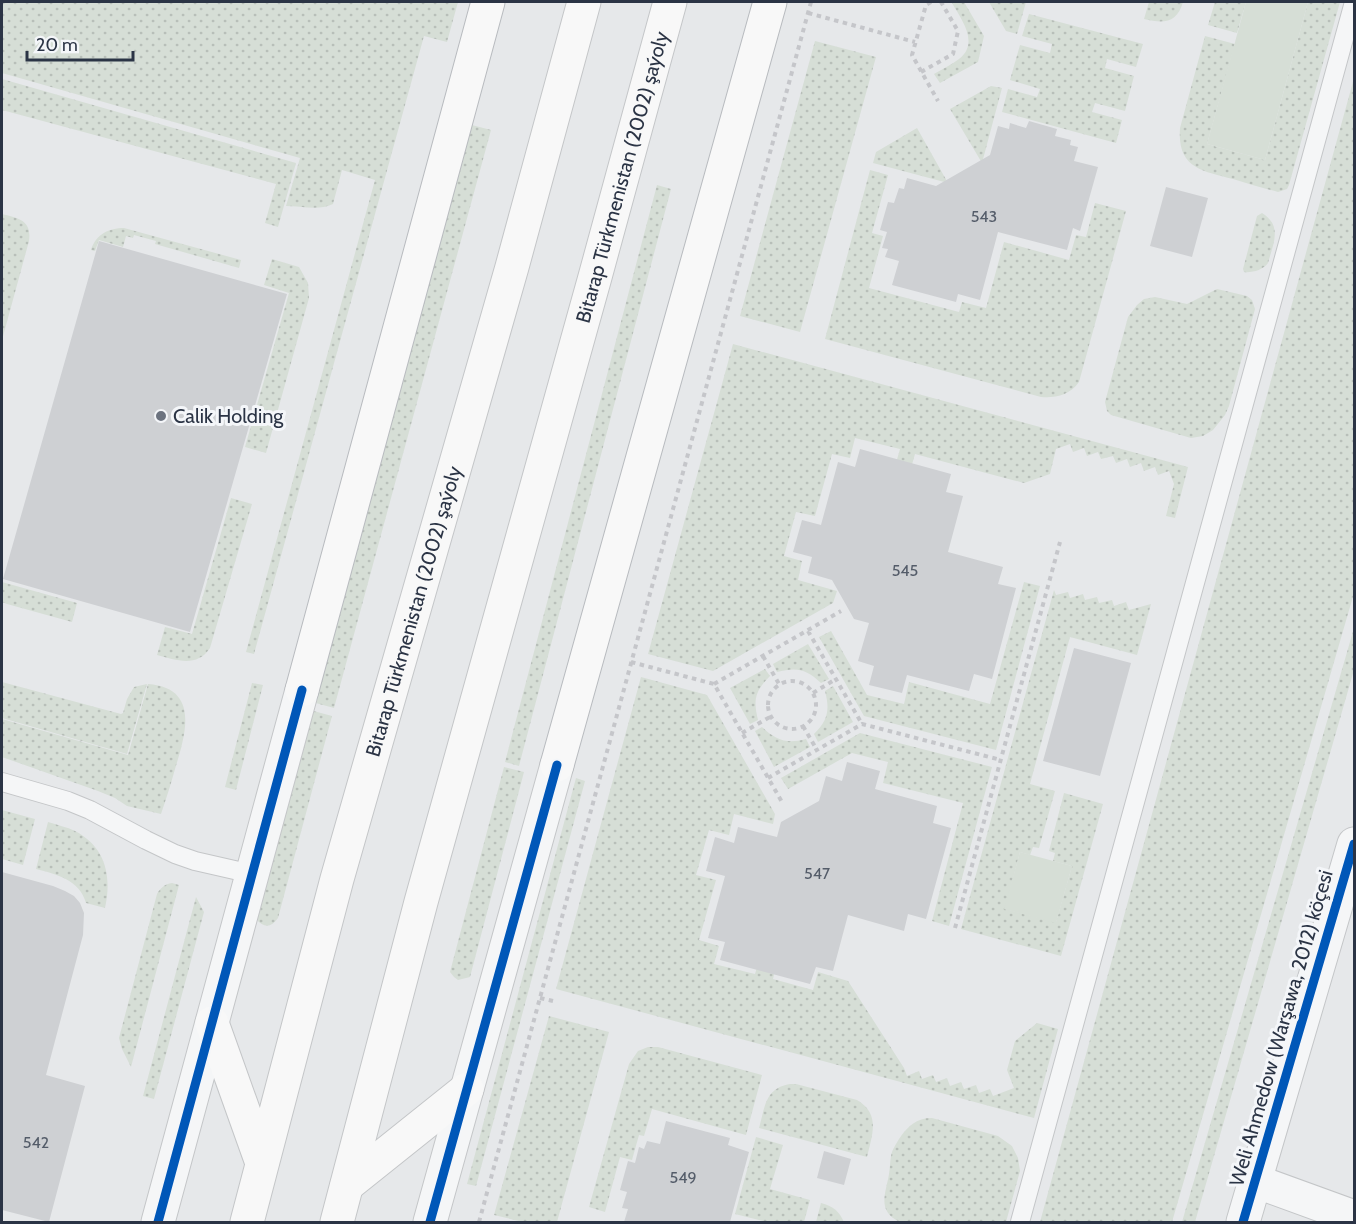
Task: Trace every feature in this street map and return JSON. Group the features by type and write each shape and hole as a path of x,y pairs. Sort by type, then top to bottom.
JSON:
{"main road":[{"path":"302,690 488,2"},
{"name":"Bitarap Türkmenistan (2002) şaýoly","path":"247,1222 337,879 512,267 584,2"},
{"name":"Bitarap Türkmenistan (2002) şaýoly","path":"337,1222 421,902 669,2"},
{"path":"557,765 770,2"},
{"path":"212,1023 262,1163"},
{"path":"347,1185 467,1089"}],"street":[{"path":"158,1222 302,690"},
{"path":"430,1222 557,765"},
{"name":"Weli Ahmedow (Warşawa, 2012) köçesi","path":"1243,1222 1354,848"},
{"path":"1255,1181 1354,1217"}],"lane":[{"path":"1020,1222 1354,2"},
{"path":"2,782 68,801 90,810 118,826 195,861 252,874"}],"path":[{"path":"479,1222 811,2"},
{"path":"931,2 926,5 912,56 938,101"},
{"path":"921,72 953,54 958,31 942,2"},
{"path":"808,13 915,42"},
{"path":"955,928 1060,542"},
{"path":"631,662 714,684 841,611"},
{"path":"808,631 862,724"},
{"path":"763,656 780,684"},
{"path":"813,693 836,680"},
{"path":"798,682 813,693 815,711 809,722 803,726 785,729 770,717 768,699 780,684 798,682"},
{"path":"714,684 782,802"},
{"path":"742,733 770,717"},
{"path":"768,778 862,724 1001,760"},
{"path":"803,726 817,750"},
{"path":"540,998 553,1001"}],"shaded area":[{"path":"2,2 458,2 447,42 424,36 254,654 246,652 375,180 342,170 333,204 316,208 286,206 300,158 2,73"},
{"path":"964,2 984,36 978,62 940,83 934,74 959,59 968,46 967,31 952,3"},
{"path":"989,2 1026,2 1017,34 1006,31"},
{"path":"1149,2 1183,2 1173,18 1158,21 1144,19"},
{"path":"1215,2 1246,2 1237,33 1208,25"},
{"path":"1246,2 1308,2 1265,160 1207,144"},
{"path":"1308,2 1340,2 1287,189 1278,192 1194,166 1183,152 1180,128 1205,36 1235,44 1207,144 1265,160"},
{"path":"1029,14 1143,44 1136,67 1107,59 1105,68 1134,76 1125,111 1095,103 1092,112 1122,120 1116,143 1002,112 1008,89 1037,97 1040,89 1010,80 1020,45 1050,53 1052,44 1022,36"},
{"path":"815,41 876,57 800,332 740,316"},
{"path":"1354,78 1354,593 1172,1222 1040,1222"},
{"path":"2,79 296,163 278,227 265,223 276,184 2,110"},
{"path":"991,86 1002,88 982,163 950,109"},
{"path":"468,124 491,130 334,708 312,702"},
{"path":"917,128 948,183 873,163 876,152"},
{"path":"870,170 888,175 872,233 883,236 869,288 959,312 962,302 986,308 1004,242 1069,260 1076,235 1086,237 1095,203 1126,211 1079,382 1071,390 1062,395 1041,397 825,339"},
{"path":"657,185 671,189 519,766 505,762"},
{"path":"1262,213 1272,224 1275,236 1268,263 1263,268 1244,272 1257,216"},
{"path":"2,214 26,224 29,241 2,340"},
{"path":"124,228 241,260 239,268 155,244 156,241 134,235 133,238 126,236 123,247 99,240 95,251 91,250 96,240 104,233"},
{"path":"272,259 299,267 308,283 309,298 266,453 245,447 289,293 264,285"},
{"path":"1217,289 1247,296 1252,300 1255,309 1229,406 1213,430 1203,436 1191,438 1111,415 1107,411 1105,402 1128,317 1137,305 1144,299 1155,297 1187,304"},
{"path":"733,344 1188,467 1175,518 1166,516 1174,484 1169,471 1158,475 1155,467 1144,471 1141,463 1130,467 1127,459 1116,463 1113,456 1101,459 1098,452 1087,456 1084,448 1073,452 1070,444 1056,449 1050,474 1024,483 915,454 909,475 894,470 900,449 855,438 850,458 832,454 815,516 796,512 784,556 802,561 798,580 837,591 833,603 713,671 648,654"},
{"path":"231,498 252,504 210,648 199,658 186,661 157,655 165,627 192,634"},
{"path":"2,582 77,603 72,622 2,602"},
{"path":"1024,582 1040,586 996,750 864,716 819,637 831,631 867,695 904,704 909,682 990,704"},
{"path":"1054,590 1056,595 1068,592 1070,598 1083,594 1085,600 1097,597 1099,603 1112,600 1114,606 1126,602 1129,610 1151,604 1137,655 1070,637 1030,784 1055,791 1039,848 1033,847 1030,855 1020,852 1005,909 1056,922 1072,866 1053,861 1055,853 1049,851 1064,793 1103,804 1061,956 961,929"},
{"path":"1354,628 1354,670 1195,1222 1182,1222"},
{"path":"808,644 829,679 821,683 801,670 777,672 773,664"},
{"path":"765,669 770,676 756,696 758,720 750,724 730,688"},
{"path":"641,677 707,695 775,814 773,824 734,814 729,835 709,830 696,875 716,880 699,940 719,946 714,964 755,974 760,957 777,962 773,979 813,990 818,972 848,981 907,1076 919,1071 922,1079 933,1075 936,1082 947,1078 950,1086 961,1082 964,1089 976,1085 979,1093 990,1089 993,1096 1014,1088 1007,1070 1015,1041 1037,1023 1058,1029 1034,1118 556,989"},
{"path":"2,682 121,714 134,687 147,684 127,754 2,718"},
{"path":"252,683 263,685 236,790 225,787"},
{"path":"148,684 165,687 176,694 185,716 182,742 161,814 127,806 98,791 2,757 2,719 128,755"},
{"path":"833,686 853,722 818,742 814,734 827,714 825,691"},
{"path":"310,710 332,716 278,918 273,924 265,925 256,919"},
{"path":"762,727 782,740 806,739 810,747 774,767 755,731"},
{"path":"860,733 992,767 949,926 932,921 963,803 883,783 888,762 852,753 788,789 781,778"},
{"path":"504,767 524,772 470,977 458,980 450,972"},
{"path":"576,778 585,781 476,1186 467,1184"},
{"path":"2,810 35,819 23,865 2,859"},
{"path":"48,822 75,831 94,845 100,854 107,874 105,908 86,903 83,895 73,883 66,879 36,869"},
{"path":"1020,852 1072,866 1056,923 1004,909"},
{"path":"167,884 179,885 131,1067 119,1038 157,894"},
{"path":"196,897 204,912 154,1099 143,1096"},
{"path":"549,1016 609,1032 557,1222 523,1222 494,1215"},
{"path":"648,1047 658,1047 762,1075 746,1135 652,1109 644,1136 639,1135 632,1160 620,1157 605,1212 589,1207 629,1064 638,1051"},
{"path":"790,1084 857,1100 865,1106 872,1118 873,1126 867,1157 759,1128 771,1094 782,1086"},
{"path":"932,1118 998,1136 1012,1146 1018,1158 1020,1171 1006,1222 900,1222 888,1213 884,1201 893,1149 909,1127 921,1119"},
{"path":"756,1137 783,1145 770,1189 810,1200 804,1222 767,1222 735,1214"},
{"path":"821,1203 835,1210 844,1222 816,1222"}],"building":[{"path":"1029,121 1057,129 1055,136 1071,140 1070,145 1078,147 1074,161 1098,167 1080,231 1073,228 1067,250 998,232 980,300 958,294 956,302 892,285 899,261 885,257 888,249 882,248 887,232 880,230 888,202 894,203 899,188 904,189 907,178 936,186 990,155 998,126 1009,129 1010,123 1026,128"},
{"path":"1166,187 1208,198 1192,257 1150,246"},
{"name":"Calik Holding","path":"99,241 287,294 190,632 3,579"},
{"path":"860,449 951,474 946,492 963,496 948,552 1003,567 998,584 1016,588 992,679 974,674 969,691 907,675 902,693 869,685 874,666 858,661 869,623 854,619 832,580 808,573 812,557 793,552 802,520 821,525 838,462 855,467"},
{"path":"1074,648 1131,663 1100,776 1043,761"},
{"path":"847,762 880,771 875,789 937,806 933,823 951,828 926,919 908,914 904,931 848,915 833,971 816,967 810,984 720,960 725,942 708,938 725,876 706,871 715,837 734,843 738,827 777,837 781,822 819,801 826,776 842,781"},
{"path":"2,872 65,891 74,896 84,913 83,935 46,1075 85,1086 49,1222 2,1210"},
{"path":"666,1121 730,1138 728,1145 749,1152 730,1222 624,1222 628,1209 622,1208 627,1192 620,1190 628,1161 635,1163 639,1147 644,1149 647,1141 660,1144"},
{"path":"824,1151 851,1159 844,1185 817,1178"}],"cycle path":[{"path":"158,1222 302,690"},
{"path":"430,1222 557,765"},
{"path":"1243,1222 1354,844"}],"place":[{"name":"Calik Holding","path":"161,416"}]}
